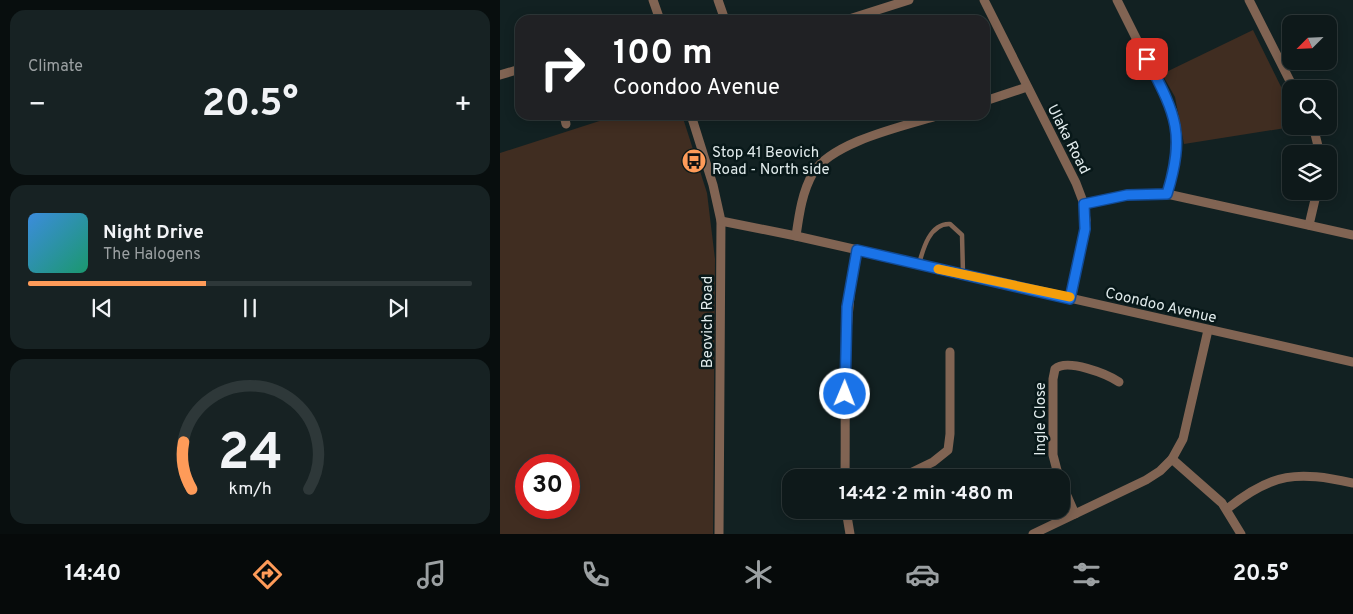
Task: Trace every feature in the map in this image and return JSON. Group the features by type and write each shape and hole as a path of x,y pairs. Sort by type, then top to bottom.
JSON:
{"street":[{"path":"653,0 658,15"},
{"path":"718,0 723,15"},
{"path":"862,15 908,0"},
{"name":"Ulaka Road","path":"984,0 1076,184 1084,204 1085,229 1070,299"},
{"path":"1117,0 1172,110 1176,124 1176,161 1167,194"},
{"path":"1249,0 1289,80"},
{"path":"500,75 515,70"},
{"path":"990,99 1027,87"},
{"name":"Beovich Road","path":"693,120 713,185 721,221 719,534"},
{"path":"796,236 807,186 814,172 826,158 848,145 925,120"},
{"path":"1084,204 1127,195 1167,194 1353,235"},
{"path":"1309,225 1315,200"},
{"name":"Coondoo Avenue","path":"721,221 796,236 1353,362"},
{"path":"845,469 846,324 848,298 857,250"},
{"path":"1033,534 1146,480 1172,459 1185,432 1208,330"},
{"path":"919,469 934,462 948,450 950,434 950,352"},
{"name":"Ingle Close","path":"1056,469 1052,454 1053,379 1055,369 1065,365 1100,372 1119,382"},
{"path":"1172,459 1227,508 1241,534"},
{"path":"1227,508 1252,490 1285,477 1307,475 1353,483"},
{"path":"1070,503 1075,514"},
{"path":"848,519 850,534"}],"lane":[{"path":"918,265 931,234 939,226 950,224 962,235 963,274"}],"shaded area":[{"path":"1253,30 1282,89 1282,129 1184,144 1175,97 1162,74"},
{"path":"602,120 684,120 707,193 715,259 713,534 500,534 500,153"}],"slow traffic":[{"path":"938,269 1070,299 1070,297"}],"place":[{"name":"Stop 41 Beovich Road - North side","path":"694,161"}],"route":[{"path":"845,394 847,307 857,250 1070,299 1085,229 1086,212 1084,204 1127,195 1167,194 1176,161 1178,136 1172,110 1147,59"}]}
